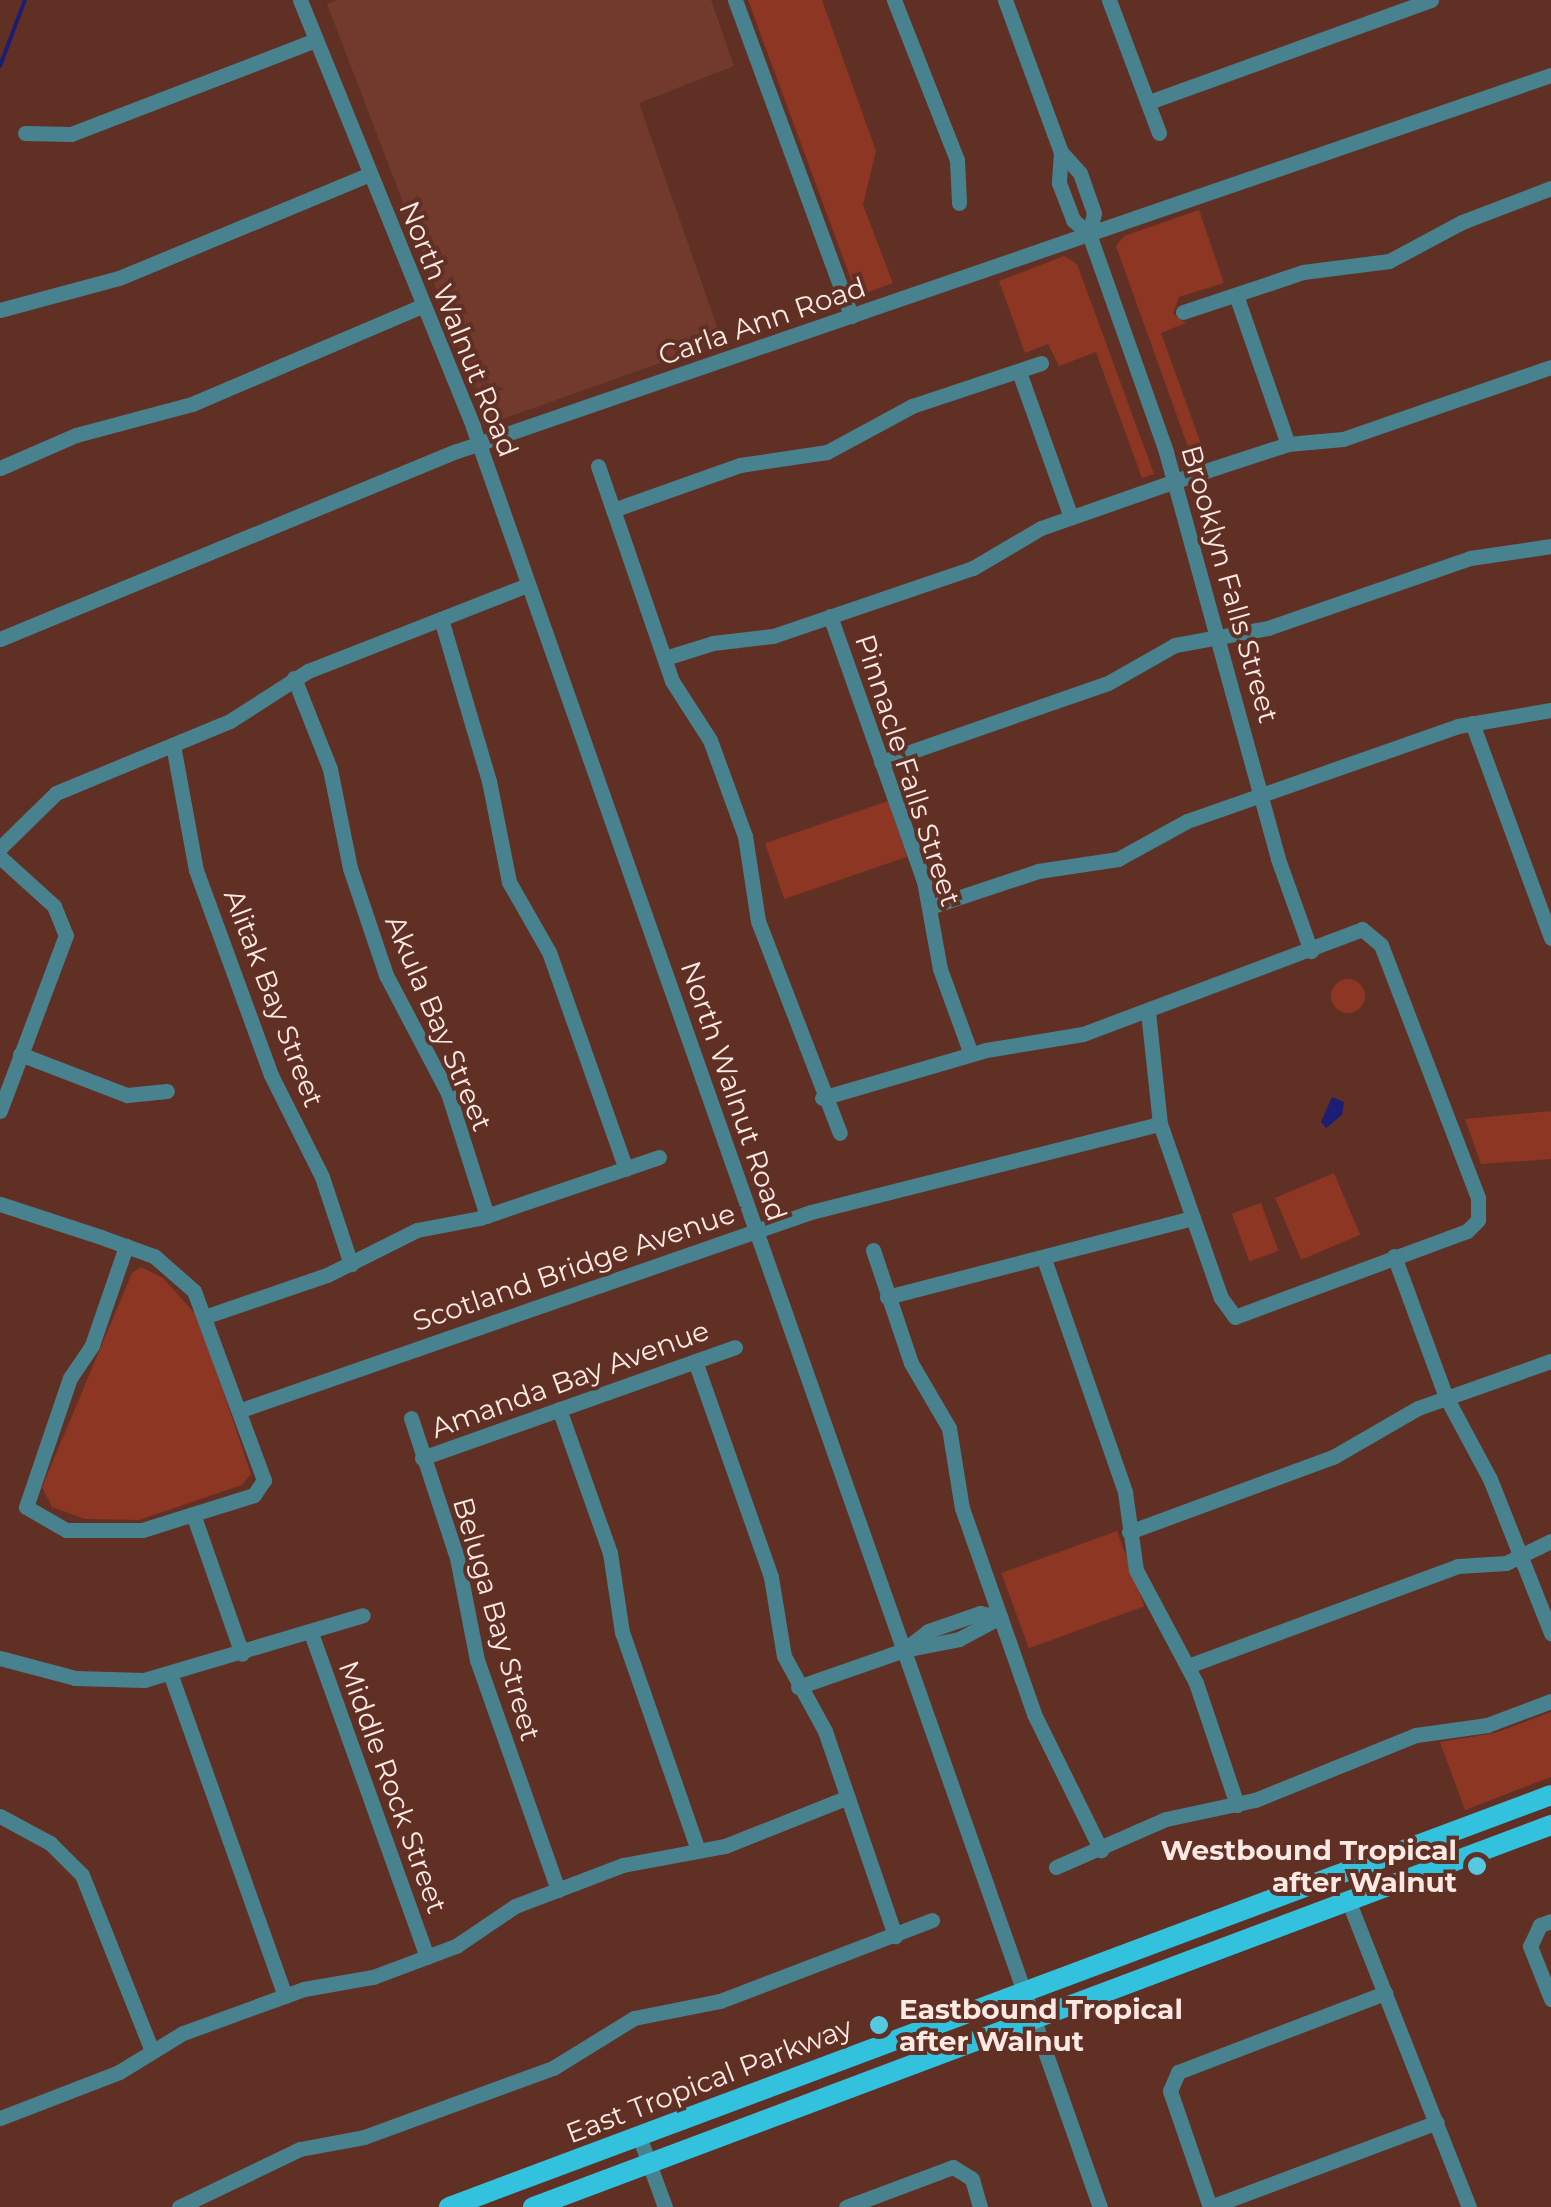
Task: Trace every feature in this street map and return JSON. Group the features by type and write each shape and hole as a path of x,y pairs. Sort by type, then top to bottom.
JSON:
{"main road":[{"name":"East Tropical Parkway","path":"448,2207 1551,1795"},
{"name":"East Tropical Parkway","path":"534,2207 1551,1825"}],"street":[{"name":"North Walnut Road","path":"300,0 479,444 1100,2207"},
{"path":"735,0 851,316"},
{"path":"894,0 957,160 959,203"},
{"name":"Brooklyn Falls Street","path":"1004,0 1062,152 1059,183 1073,220 1089,234 1175,481 1215,634 1311,951"},
{"path":"1108,0 1160,133"},
{"path":"1149,102 1432,0"},
{"path":"25,134 70,134 316,40"},
{"name":"Carla Ann Road","path":"0,639 479,444 1551,75"},
{"path":"0,310 119,278 370,174"},
{"path":"1183,312 1302,272 1389,260 1462,222 1551,188"},
{"path":"1236,294 1288,444"},
{"path":"0,468 76,435 192,404 424,306"},
{"path":"613,510 740,465 826,452 912,406 1041,362"},
{"path":"665,658 830,616 973,568 1071,517 1175,481 1288,444 1344,439 1551,367"},
{"path":"1019,372 1071,517"},
{"path":"598,466 680,698 710,740 745,836 758,921 822,1098 840,1133"},
{"path":"882,762 1108,683 1176,645 1215,634 1268,628 1470,558 1551,546"},
{"path":"0,848 56,794 230,721 294,678 528,585"},
{"name":"Pinnacle Falls Street","path":"830,616 930,907 940,969 971,1054"},
{"path":"441,620 489,781 509,882 549,952 626,1169"},
{"name":"Akula Bay Street","path":"294,678 330,768 350,868 386,974 448,1094 487,1216"},
{"path":"930,907 1038,870 1118,858 1186,820 1472,724 1551,710"},
{"path":"1472,724 1551,938"},
{"name":"Alitak Bay Street","path":"173,745 196,870 271,1075 322,1177 351,1264"},
{"path":"0,857 36,886 65,926 0,1111"},
{"path":"822,1098 971,1054 1070,1037 1148,1012 1311,951 1351,932 1368,932 1382,945 1478,1198 1478,1220 1467,1231 1236,1317 1220,1298 1160,1124 1148,1012"},
{"path":"20,1054 127,1095 167,1091"},
{"name":"Scotland Bridge Avenue","path":"241,1410 756,1230 1160,1124"},
{"path":"208,1316 351,1264 417,1230 487,1216 658,1157"},
{"path":"0,1204 126,1246 175,1271 208,1316 264,1480 260,1488 142,1530 87,1533 42,1521 26,1506 70,1378 92,1344 126,1246"},
{"path":"888,1297 1193,1218"},
{"path":"873,1250 910,1364 949,1428 962,1508 1041,1731 1065,1766 1101,1850"},
{"path":"1394,1256 1446,1397 1522,1555 1551,1633"},
{"path":"1044,1259 1125,1492 1129,1532 1147,1599 1188,1666 1237,1805"},
{"name":"Amanda Bay Avenue","path":"422,1458 735,1347"},
{"path":"695,1361 767,1565 784,1656 825,1731 895,1936"},
{"path":"1129,1532 1334,1458 1446,1397 1551,1361"},
{"path":"559,1409 610,1553 622,1632 698,1850"},
{"name":"Beluga Bay Street","path":"411,1418 457,1558 477,1660 558,1890"},
{"path":"193,1514 242,1654"},
{"path":"1188,1666 1458,1566 1522,1555 1551,1541"},
{"path":"0,1658 75,1678 116,1682 242,1654 363,1615"},
{"path":"798,1687 904,1650 959,1639 1000,1616"},
{"name":"Middle Rock Street","path":"311,1634 428,1957"},
{"path":"170,1673 285,1996"},
{"path":"1056,1866 1101,1850 1166,1818 1237,1805 1416,1735 1486,1725 1551,1701"},
{"path":"0,2118 119,2072 152,2051 285,1996 428,1957 473,1936 515,1906 649,1856 698,1850 848,1797"},
{"path":"0,1816 50,1843 82,1875 152,2051"},
{"path":"1348,1900 1470,2207"},
{"path":"179,2207 300,2148 364,2137 553,2068 634,2018 720,2001 932,1920"},
{"path":"1551,1921 1535,1931 1532,1955 1551,1999"},
{"path":"1385,1994 1178,2072 1170,2091 1210,2207 1437,2122"},
{"path":"640,2136 665,2207"},
{"path":"846,2207 940,2170 960,2169 972,2179 980,2207"}],"shaded area":[{"path":"337,0 711,0 734,66 639,103 722,341 488,424 327,4"},
{"path":"748,0 822,0 876,151 863,205 893,283 866,293 855,290"},
{"path":"1199,210 1224,283 1179,297 1173,314 1186,323 1161,333 1205,455 1192,458 1116,246 1124,236"},
{"path":"1064,256 1077,264 1154,474 1142,478 1096,352 1059,366 1048,344 1025,353 999,281"},
{"path":"888,801 907,857 784,899 765,843"},
{"path":"1348,979 1360,984 1365,996 1360,1008 1348,1013 1336,1008 1331,996 1336,984"},
{"path":"1332,1097 1344,1102 1342,1115 1326,1128 1321,1122"},
{"path":"1551,1111 1551,1159 1481,1164 1465,1119"},
{"path":"1334,1173 1360,1235 1301,1260 1275,1198"},
{"path":"1261,1203 1278,1251 1249,1262 1232,1214"},
{"path":"141,1267 163,1278 198,1317 251,1474 242,1485 139,1520 85,1519 52,1507 42,1487 132,1273"},
{"path":"1117,1531 1144,1606 1029,1648 1001,1573"},
{"path":"1551,1712 1551,1777 1465,1810 1440,1742 1495,1733"}],"waterway":[{"path":"0,66 25,0"}],"place":[{"name":"Westbound Tropical after Walnut","path":"1477,1866"},
{"name":"Eastbound Tropical after Walnut","path":"879,2025"}]}
